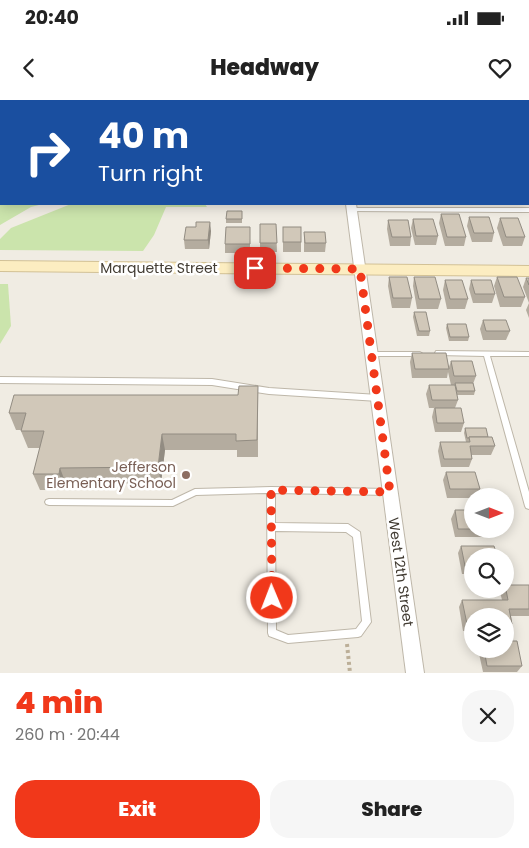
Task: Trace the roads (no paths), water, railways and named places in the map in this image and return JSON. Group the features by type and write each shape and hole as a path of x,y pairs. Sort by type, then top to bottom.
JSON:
{"street":[{"name":"West 12th Street","path":"352,207 415,673"},
{"name":"Marquette Street","path":"0,266 529,270"}],"lane":[{"path":"352,207 457,207 529,210"},
{"path":"486,353 529,506"},
{"path":"373,354 529,354"},
{"path":"0,380 212,382 270,391 378,398"},
{"path":"49,502 173,503 195,492 271,490 390,492"},
{"path":"271,490 271,527 272,633 288,639 358,633 367,622 357,535 348,528 271,527"}],"place":[{"name":"Jefferson Elementary School","path":"186,475"}]}
